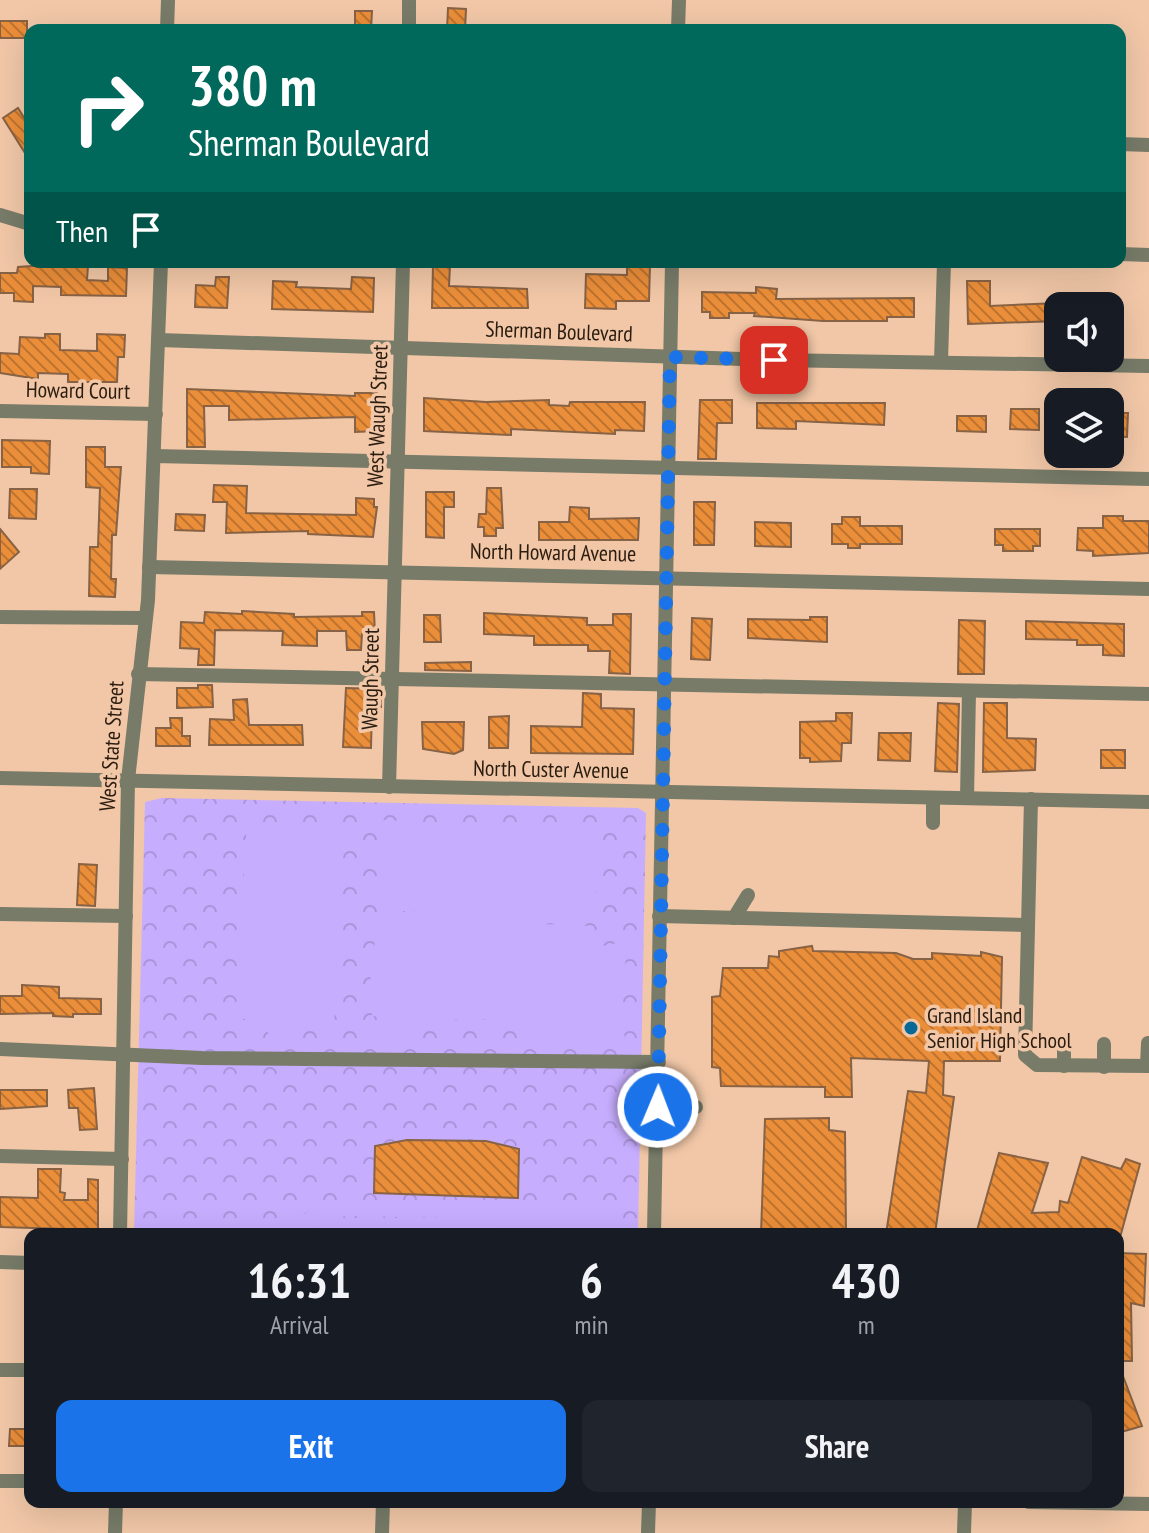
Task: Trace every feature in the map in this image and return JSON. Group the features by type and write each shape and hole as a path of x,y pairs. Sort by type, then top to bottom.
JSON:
{"street":[{"path":"167,24 168,0"},
{"path":"409,0 409,24"},
{"path":"678,24 679,0"},
{"path":"1126,144 1149,145"},
{"path":"0,215 24,222"},
{"path":"1126,254 1149,255"},
{"name":"West State Street","path":"120,1228 128,780 149,567 161,268"},
{"name":"West Waugh Street","path":"395,572 403,268"},
{"path":"654,1228 672,268"},
{"path":"941,362 944,268"},
{"name":"Sherman Boulevard","path":"159,340 670,357 1149,366"},
{"name":"Howard Court","path":"0,411 156,414"},
{"path":"154,456 1149,479"},
{"name":"North Howard Avenue","path":"149,567 1149,589"},
{"name":"Waugh Street","path":"389,787 395,572"},
{"path":"0,617 145,618"},
{"path":"138,674 1149,694"},
{"path":"967,798 969,691"},
{"name":"North Custer Avenue","path":"0,778 1149,802"},
{"path":"933,798 933,823"},
{"path":"1031,799 1025,1055 1037,1065 1148,1066 1148,1043"},
{"path":"734,918 748,895"},
{"path":"0,914 126,916"},
{"path":"659,916 1028,925"},
{"path":"1064,1043 1064,1066"},
{"path":"1104,1044 1104,1067"},
{"path":"0,1049 123,1052 202,1058 659,1062"},
{"path":"658,1107 696,1107"},
{"path":"0,1156 122,1159"},
{"path":"0,1262 24,1263"},
{"path":"0,1370 24,1370"},
{"path":"0,1481 24,1481"},
{"path":"1124,1504 1149,1504"},
{"path":"115,1533 116,1508"},
{"path":"382,1533 383,1508"},
{"path":"648,1533 649,1508"},
{"path":"964,1533 965,1508"}],"green space":[{"path":"162,798 638,808 646,813 638,1228 134,1228 145,802"},
{"path":"382,820 600,830 595,920 378,910"},
{"path":"247,821 345,827 336,975 351,989 335,1001 334,1024 305,1022 284,1041 276,1042 257,1020 235,1018 237,999 224,986 238,974"},
{"path":"376,918 594,926 593,948 627,941 620,1032 625,1036 624,1041 525,1037 529,1022 456,1019 420,1026 404,1034 391,1046 386,1046 382,1042 381,1017 372,1016 373,988 366,960 374,955"},
{"path":"342,1200 621,1204 621,1221 592,1220 599,1228 574,1228 546,1220 351,1216 310,1228 290,1228 308,1211"},
{"path":"337,1223 555,1227 555,1228 337,1228"}],"building":[{"path":"448,8 466,9 465,24 447,24"},
{"path":"355,11 372,11 371,24 355,24"},
{"path":"0,21 27,21 24,24 24,38 0,38"},
{"path":"18,108 24,118 24,151 3,118"},
{"path":"18,267 88,268 87,280 108,281 108,268 127,268 126,296 61,295 61,287 33,286 33,302 14,301 14,293 0,293 0,273 17,273"},
{"path":"433,268 450,268 449,286 527,289 528,308 432,308"},
{"path":"627,268 650,268 649,301 616,301 616,309 585,308 586,274 627,275"},
{"path":"216,277 229,277 227,308 195,307 196,285 215,286"},
{"path":"352,277 374,278 373,312 272,309 273,281 297,282 296,287 351,289"},
{"path":"967,281 990,281 990,306 1044,304 1044,321 968,324"},
{"path":"756,287 777,289 776,299 914,298 914,317 887,317 887,321 823,321 754,316 755,313 729,313 729,318 710,318 710,312 702,312 702,292 756,293"},
{"path":"45,334 60,334 60,350 97,351 97,334 125,335 124,357 118,357 117,382 68,382 68,374 38,373 38,379 0,373 0,353 19,354 20,337 45,338"},
{"path":"187,389 355,396 355,393 377,393 378,431 355,432 355,417 229,420 229,406 204,406 205,447 187,447"},
{"path":"424,398 486,402 549,400 549,405 569,406 570,402 645,402 644,431 615,430 615,434 511,429 511,435 424,431"},
{"path":"700,400 732,400 732,423 717,423 716,459 698,459"},
{"path":"757,403 885,403 884,425 796,421 796,429 757,428"},
{"path":"1011,409 1039,409 1039,430 1010,429"},
{"path":"1124,413 1128,413 1127,437 1124,437"},
{"path":"957,416 986,416 986,432 957,431"},
{"path":"2,440 50,441 49,474 31,473 31,467 2,467"},
{"path":"86,447 105,447 105,467 121,467 116,535 112,535 111,579 116,579 115,597 89,596 90,547 98,547 100,488 86,487"},
{"path":"214,485 247,486 246,513 356,515 356,498 374,499 374,507 377,507 373,537 308,534 308,531 226,533 227,502 213,502"},
{"path":"487,488 501,488 503,528 496,528 496,536 484,536 484,527 478,527 479,514 486,514"},
{"path":"10,489 37,489 36,519 9,518"},
{"path":"426,492 454,492 454,507 444,507 444,538 426,537"},
{"path":"694,502 715,502 714,545 694,545"},
{"path":"570,507 589,508 589,519 639,518 638,540 539,540 539,522 569,522"},
{"path":"176,514 205,515 204,531 175,530"},
{"path":"1103,516 1123,516 1123,521 1149,521 1149,553 1093,556 1093,551 1077,550 1078,528 1103,528"},
{"path":"842,517 860,517 860,526 902,526 902,544 860,544 860,548 848,548 848,544 832,544 832,524 842,524"},
{"path":"755,522 791,523 791,547 755,546"},
{"path":"0,529 19,552 0,569"},
{"path":"995,529 1040,529 1040,546 1033,546 1033,551 1003,551 1003,545 995,545"},
{"path":"242,611 294,614 294,617 362,616 362,612 374,612 375,634 362,634 361,650 347,650 346,631 317,631 317,646 282,645 283,631 215,630 214,665 198,665 199,649 180,648 181,622 204,623 205,612 242,614"},
{"path":"484,613 587,618 587,625 613,625 613,614 631,614 630,674 609,673 610,651 588,651 588,645 534,645 534,636 484,634"},
{"path":"424,615 440,615 441,642 424,642"},
{"path":"810,617 827,617 827,642 748,638 748,619 810,620"},
{"path":"692,618 712,619 710,660 691,659"},
{"path":"959,620 985,621 984,674 958,674"},
{"path":"1026,621 1124,624 1124,656 1103,655 1103,645 1077,645 1077,640 1026,639"},
{"path":"471,662 471,671 425,670 425,663"},
{"path":"198,685 212,685 213,707 177,708 177,688 198,688"},
{"path":"346,688 380,689 381,707 372,707 371,748 343,747"},
{"path":"583,693 601,694 601,708 634,709 633,754 531,753 531,726 582,727"},
{"path":"247,699 249,725 302,725 303,745 209,745 210,719 234,720 233,700"},
{"path":"938,703 959,704 957,772 935,771"},
{"path":"984,703 1007,703 1007,738 1036,739 1035,770 983,772"},
{"path":"836,713 852,713 851,743 842,743 841,761 810,762 810,758 800,758 800,722 836,721"},
{"path":"509,716 508,748 489,748 489,717"},
{"path":"170,718 182,718 182,736 190,736 190,746 156,746 156,728 171,728"},
{"path":"422,722 464,722 463,750 454,754 423,749"},
{"path":"879,733 911,733 910,761 878,760"},
{"path":"1101,750 1125,750 1125,768 1101,768"},
{"path":"79,864 97,865 95,906 77,905"},
{"path":"812,946 813,951 896,953 913,959 932,959 932,953 981,956 981,952 1002,957 1000,1061 944,1061 943,1095 954,1097 936,1228 887,1228 908,1091 926,1093 929,1061 851,1058 852,1097 825,1097 825,1087 721,1086 720,1068 712,1067 712,997 720,996 723,968 768,968 769,956 779,957 779,951"},
{"path":"22,985 59,987 59,998 101,999 101,1014 73,1014 73,1017 53,1016 53,1013 0,1014 0,996 22,996"},
{"path":"94,1088 97,1129 80,1130 78,1108 69,1108 68,1090"},
{"path":"0,1090 47,1090 47,1106 0,1109"},
{"path":"829,1118 829,1130 845,1132 846,1228 761,1228 765,1119"},
{"path":"407,1140 486,1141 519,1149 518,1198 374,1193 375,1146"},
{"path":"999,1153 1048,1163 1032,1213 1059,1212 1060,1201 1068,1203 1082,1157 1121,1169 1126,1159 1140,1164 1123,1228 978,1228"},
{"path":"38,1169 61,1169 60,1192 65,1193 64,1200 88,1200 88,1179 98,1180 98,1228 0,1227 0,1197 38,1198"},
{"path":"1124,1253 1146,1254 1144,1306 1131,1303 1132,1361 1124,1361"},
{"path":"1124,1379 1142,1426 1124,1431"},
{"path":"10,1429 24,1429 24,1446 9,1446"}],"place":[{"name":"Grand Island Senior High School","path":"911,1028"}],"route":[{"path":"658,1107 662,685 670,357 774,360"}]}
